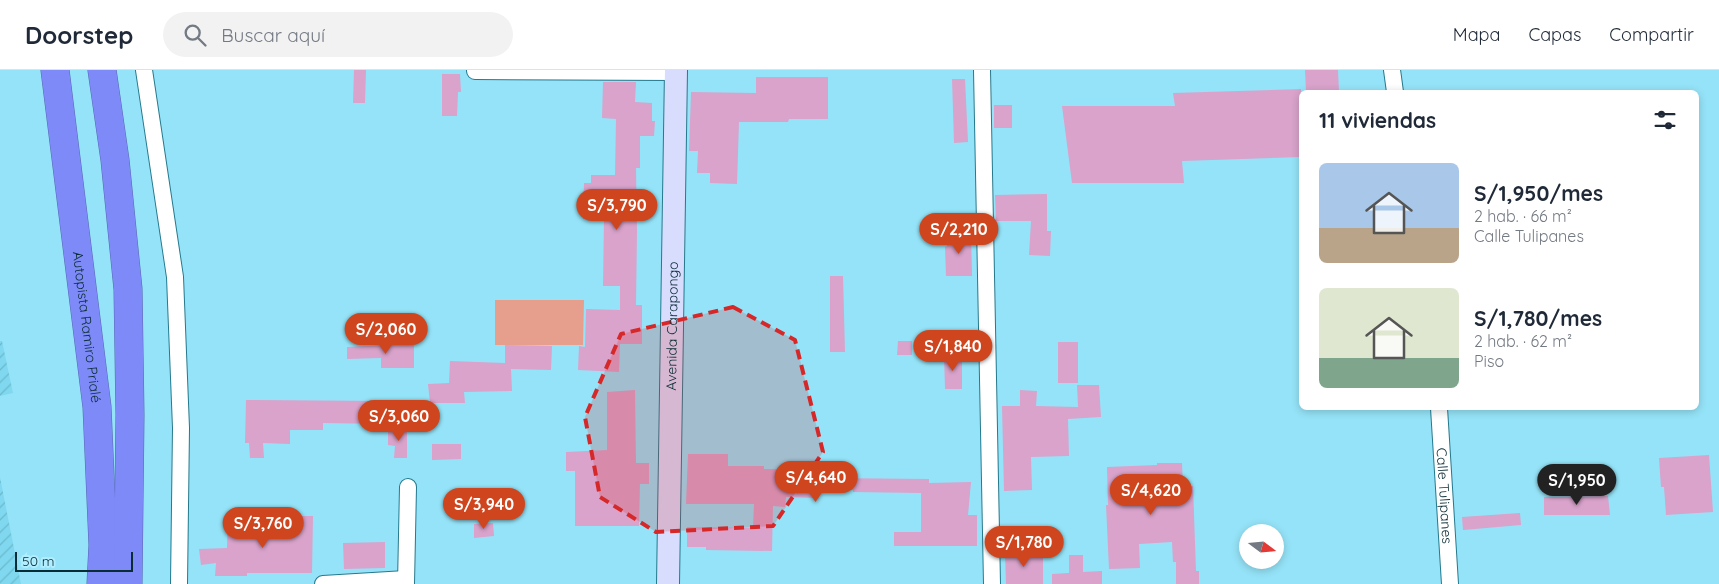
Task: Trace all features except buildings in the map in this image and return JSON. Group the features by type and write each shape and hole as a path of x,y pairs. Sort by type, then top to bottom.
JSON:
{"highway":[{"name":"Autopista Ramiro Prialé","path":"55,70 97,407 103,545 101,584"},
{"path":"102,70 128,289 130,416 128,584"}],"street":[{"path":"144,70 175,278 181,428 179,584"},
{"path":"982,70 992,584"},
{"path":"1392,70 1395,90"},
{"path":"474,71 676,71"},
{"name":"Avenida Carapongo","path":"668,584 676,71"},
{"name":"Calle Tulipanes","path":"1439,410 1450,584"},
{"path":"323,584 406,582 408,487"}],"highlighted area":[{"path":"733,307 795,340 823,452 773,526 656,532 600,497 585,417 621,334"}],"shaded area":[{"path":"495,300 584,300 583,345 495,345"},
{"path":"0,341 2,341 13,393 0,396"},
{"path":"0,477 21,584 0,584"}]}
